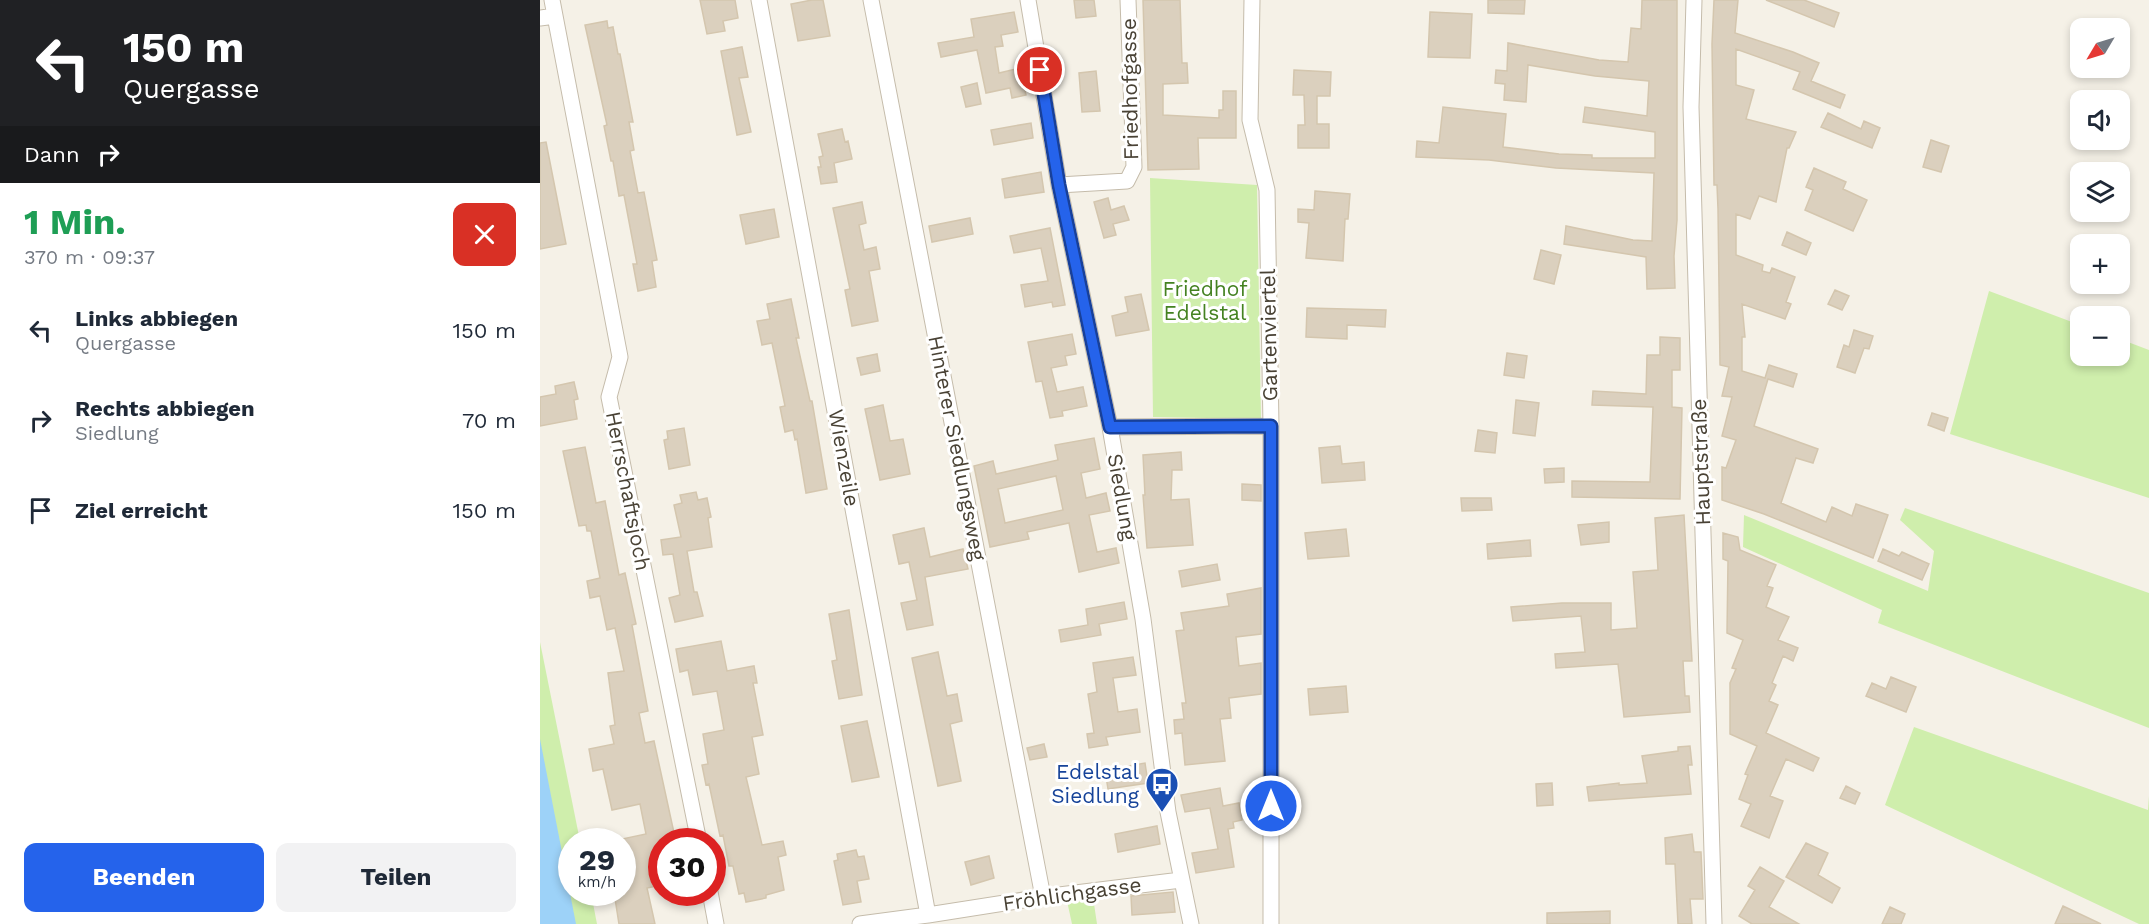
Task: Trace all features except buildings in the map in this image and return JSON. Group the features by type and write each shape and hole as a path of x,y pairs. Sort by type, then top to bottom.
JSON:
{"street":[{"name":"Herrschaftsjoch","path":"552,0 548,17 620,357 609,397 696,828"},
{"name":"Wienzeile","path":"759,0 928,915"},
{"name":"Hinterer Siedlungsweg","path":"871,0 1043,897"},
{"name":"Siedlung","path":"1028,0 1059,185 1110,427 1143,619 1168,812 1191,924"},
{"name":"Friedhofgasse","path":"1059,185 1127,181 1134,167 1128,0"},
{"name":"Gartenviertel","path":"1252,0 1250,120 1267,190 1271,426 1271,924"},
{"name":"Hauptstraße","path":"1694,0 1691,107 1714,924"},
{"path":"1110,427 1271,426"},
{"name":"Fröhlichgasse","path":"860,924 1043,897 1181,880"},
{"path":"713,906 716,924"}],"green space":[{"name":"Friedhof Edelstal","path":"1150,178 1257,185 1261,419 1153,417"},
{"path":"1989,291 2070,321 2070,366 2130,366 2130,343 2149,350 2149,498 1950,434"},
{"path":"1905,508 2149,593 2149,728 1878,623 1882,610 1743,547 1744,515 1928,591 1934,551 1900,520"},
{"path":"540,642 577,828 558,828 558,906 594,906 597,924 540,924"},
{"path":"1914,727 2148,810 2149,796 2149,924 2139,924 1885,805"},
{"path":"1093,897 1097,924 1072,924 1067,901"}],"water":[{"path":"540,739 558,832 558,906 572,906 576,924 540,924"}],"place":[{"name":"Edelstal Siedlung","path":"1162,813"}],"route":[{"path":"1040,70 1059,185 1110,427 1271,426 1271,806"}]}
